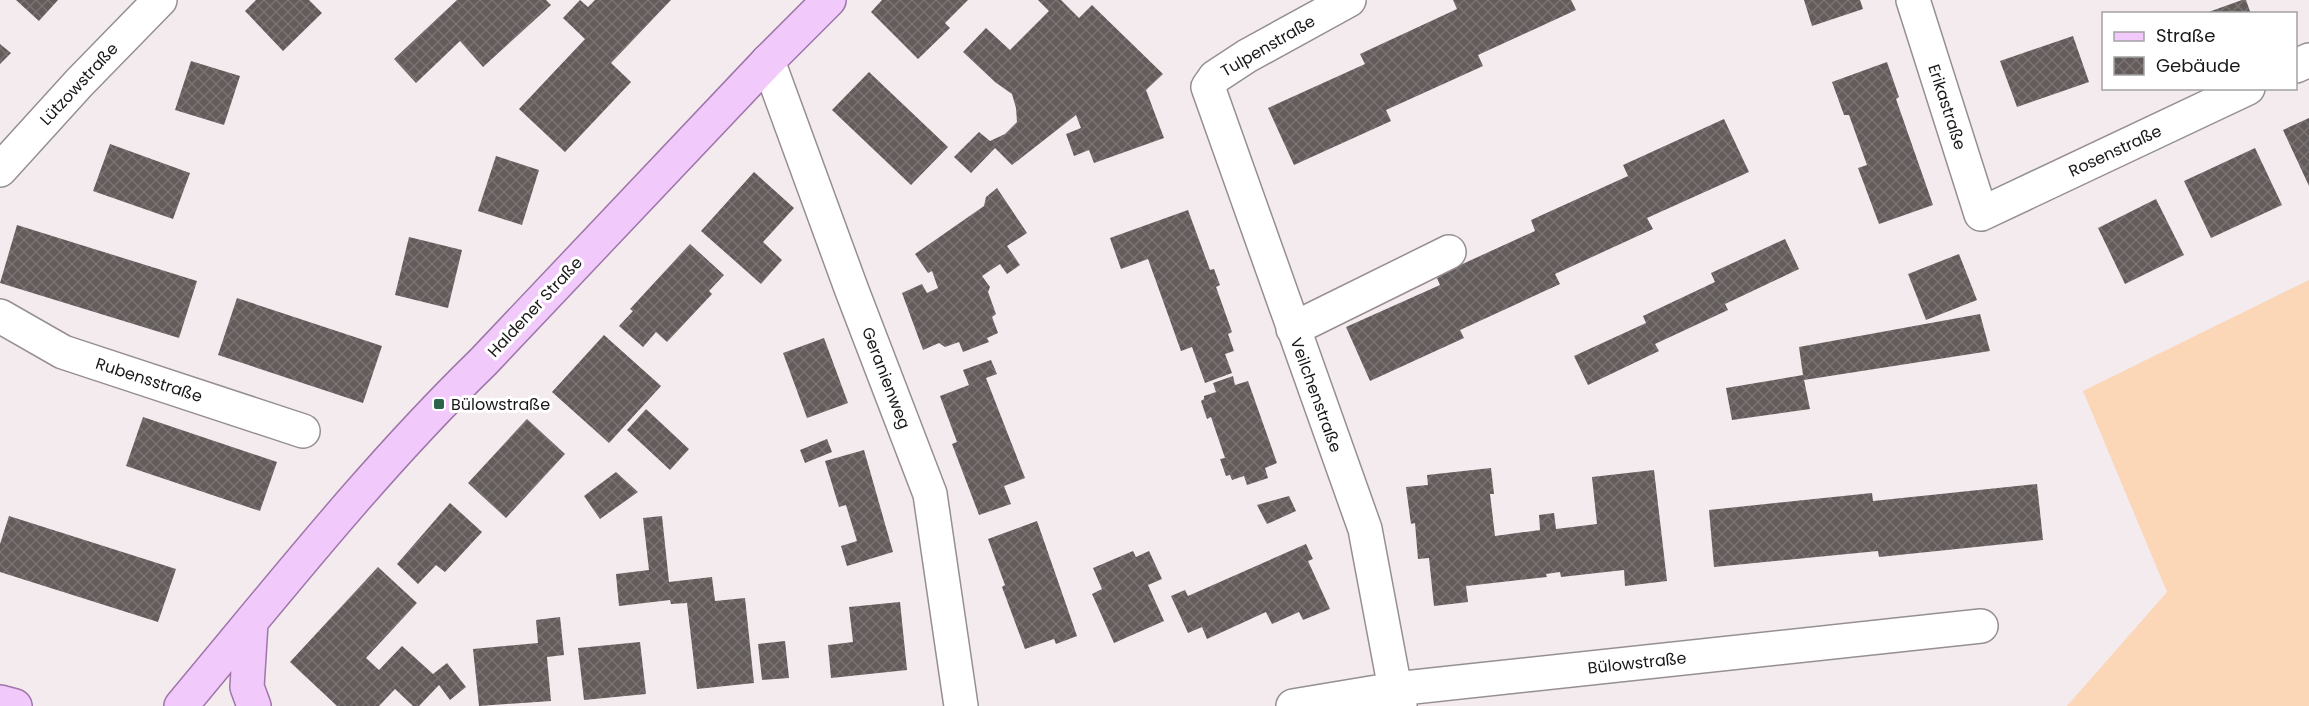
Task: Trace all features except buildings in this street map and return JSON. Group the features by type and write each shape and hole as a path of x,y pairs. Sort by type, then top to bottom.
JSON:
{"main road":[{"name":"Haldener Straße","path":"181,706 298,566 439,404 483,362 768,61 829,0"},
{"path":"251,623 247,687 254,706"},
{"path":"0,702 15,706"}],"street":[{"name":"Lützowstraße","path":"0,170 79,83 160,0"},
{"name":"Tulpenstraße","path":"1215,106 1208,87 1215,78 1247,56 1349,0"},
{"name":"Erikastraße","path":"1913,0 1981,214"},
{"name":"Geranienweg","path":"768,61 851,288 930,494 962,706"},
{"name":"Rosenstraße","path":"1981,214 2244,90"},
{"name":"Veilchenstraße","path":"1215,106 1365,529 1398,698"},
{"path":"1293,329 1449,252"},
{"name":"Rubensstraße","path":"0,316 63,352 303,431"},
{"name":"Bülowstraße","path":"1293,706 1398,698 1981,626"}],"shaded area":[{"path":"2309,280 2309,706 2067,706 2167,592 2083,391"}],"place":[{"name":"Bülowstraße","path":"439,404"}]}
